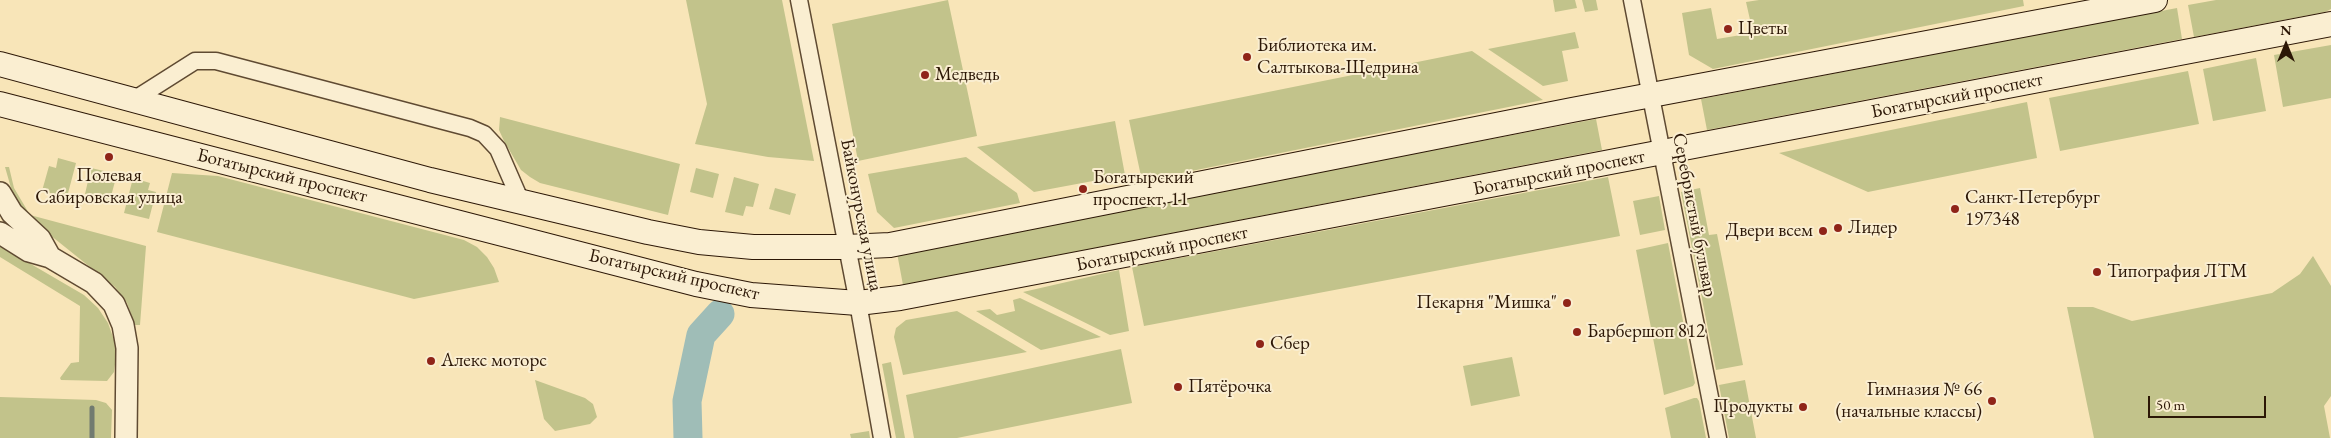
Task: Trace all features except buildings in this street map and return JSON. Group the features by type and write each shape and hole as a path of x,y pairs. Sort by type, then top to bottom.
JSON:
{"main road":[{"name":"Богатырский проспект","path":"0,64 132,101 522,204 699,242 753,247 846,247 890,245 1650,96 2156,0"},
{"name":"Богатырский проспект","path":"0,104 696,284 751,294 858,304 900,298 1661,154 2331,24"}],"street":[{"name":"Байконурская улица","path":"799,0 882,438"},
{"name":"Серебристый бульвар","path":"1632,0 1718,438"},
{"path":"132,101 195,61 216,61 484,134 498,149 522,204"},
{"path":"0,193 12,213 40,239 50,257"},
{"path":"0,233 29,251 50,257 94,283 114,304 123,325 127,348 126,438"}],"green space":[{"path":"686,0 782,0 814,161 768,157 695,144 707,104"},
{"path":"948,0 977,136 858,161 832,24"},
{"path":"1553,0 1575,0 1577,8 1555,12"},
{"path":"1582,0 1596,0 1598,10 1585,12"},
{"path":"1759,0 2023,0 2024,6 1713,69 1689,55 1682,13 1711,8 1717,39 1753,33 1746,2"},
{"path":"2216,0 2331,0 2331,9 2325,12 2194,37 2188,5"},
{"path":"2177,8 2182,39 1707,130 1701,99"},
{"path":"1575,32 1579,48 1562,51 1568,81 1543,86 1488,49"},
{"path":"2331,45 2331,98 2283,107 2274,55"},
{"path":"1472,51 1543,100 1142,181 1129,120"},
{"path":"2256,58 2266,111 2213,121 2203,69"},
{"path":"2188,71 2199,124 2060,151 2049,98"},
{"path":"2027,102 2037,158 1868,192 1779,153"},
{"path":"500,117 680,164 668,215 540,183 521,170 499,130"},
{"path":"1596,119 1602,150 903,285 897,253"},
{"path":"1115,121 1125,175 1034,192 977,147"},
{"path":"966,157 1017,193 1020,203 894,228 877,212 868,174"},
{"path":"58,158 76,163 67,197 42,191 49,166 56,168"},
{"path":"5,167 9,167 14,188 30,215 146,246 140,325 135,325 127,303 115,287 30,219 21,209 13,195"},
{"path":"91,168 117,174 110,200 85,194"},
{"path":"696,168 719,174 713,198 690,192"},
{"path":"172,173 218,176 464,240 477,247 487,257 494,268 499,282 414,299 157,232"},
{"path":"734,177 759,184 753,207 746,206 743,216 725,212"},
{"path":"1608,177 1620,236 1144,326 1132,267"},
{"path":"133,178 150,183 148,190 156,192 149,219 124,213"},
{"path":"775,188 796,194 790,215 769,209"},
{"path":"1700,188 1709,235 1717,234 1743,365 1716,370 1681,192"},
{"path":"1659,196 1665,230 1640,235 1633,201"},
{"path":"1668,243 1695,383 1693,386 1664,395 1636,250"},
{"path":"0,246 84,295 98,308 108,323 114,340 116,357 114,372 107,381 61,380 60,378 71,363 79,362 80,306 0,257"},
{"path":"2313,256 2331,286 2331,396 2324,406 2330,438 2094,438 2067,307 2093,307 2132,321 2272,293 2300,274"},
{"path":"1119,270 1129,331 1110,335 1023,292"},
{"path":"1020,298 1101,337 1041,350 976,311 990,309 997,315 1015,311 1013,300"},
{"path":"957,311 1027,352 903,375 894,337 896,328 906,320"},
{"path":"1121,349 1132,403 957,438 914,438 906,395"},
{"path":"1512,357 1520,396 1471,406 1463,366"},
{"path":"891,362 905,438 896,438 882,364"},
{"path":"535,380 585,398 593,404 597,417 590,424 555,431 544,419"},
{"path":"1745,380 1756,438 1729,438 1719,385"},
{"path":"0,397 96,400 106,403 112,410 111,438 0,438"},
{"path":"1697,398 1699,401 1706,438 1671,438 1665,408"},
{"path":"869,431 870,438 851,438 850,434"}],"waterway":[{"path":"688,438 687,401 701,335 720,314"},
{"path":"92,408 92,438"}],"place":[{"name":"Цветы","path":"1728,29"},
{"name":"Библиотека им. Салтыкова-Щедрина","path":"1247,57"},
{"name":"Медведь","path":"925,75"},
{"name":"Полевая Сабировская улица","path":"109,157"},
{"name":"Богатырский проспект, 11","path":"1083,189"},
{"name":"Санкт-Петербург 197348","path":"1955,209"},
{"name":"Лидер","path":"1838,228"},
{"name":"Двери всем","path":"1823,231"},
{"name":"Типография ЛТМ","path":"2097,272"},
{"name":"Пекарня \"Мишка\"","path":"1567,303"},
{"name":"Барбершоп 812","path":"1577,332"},
{"name":"Сбер","path":"1260,344"},
{"name":"Алекс моторс","path":"431,361"},
{"name":"Пятёрочка","path":"1178,387"},
{"name":"Гимназия № 66 (начальные классы)","path":"1992,401"},
{"name":"Продукты","path":"1803,407"}]}
